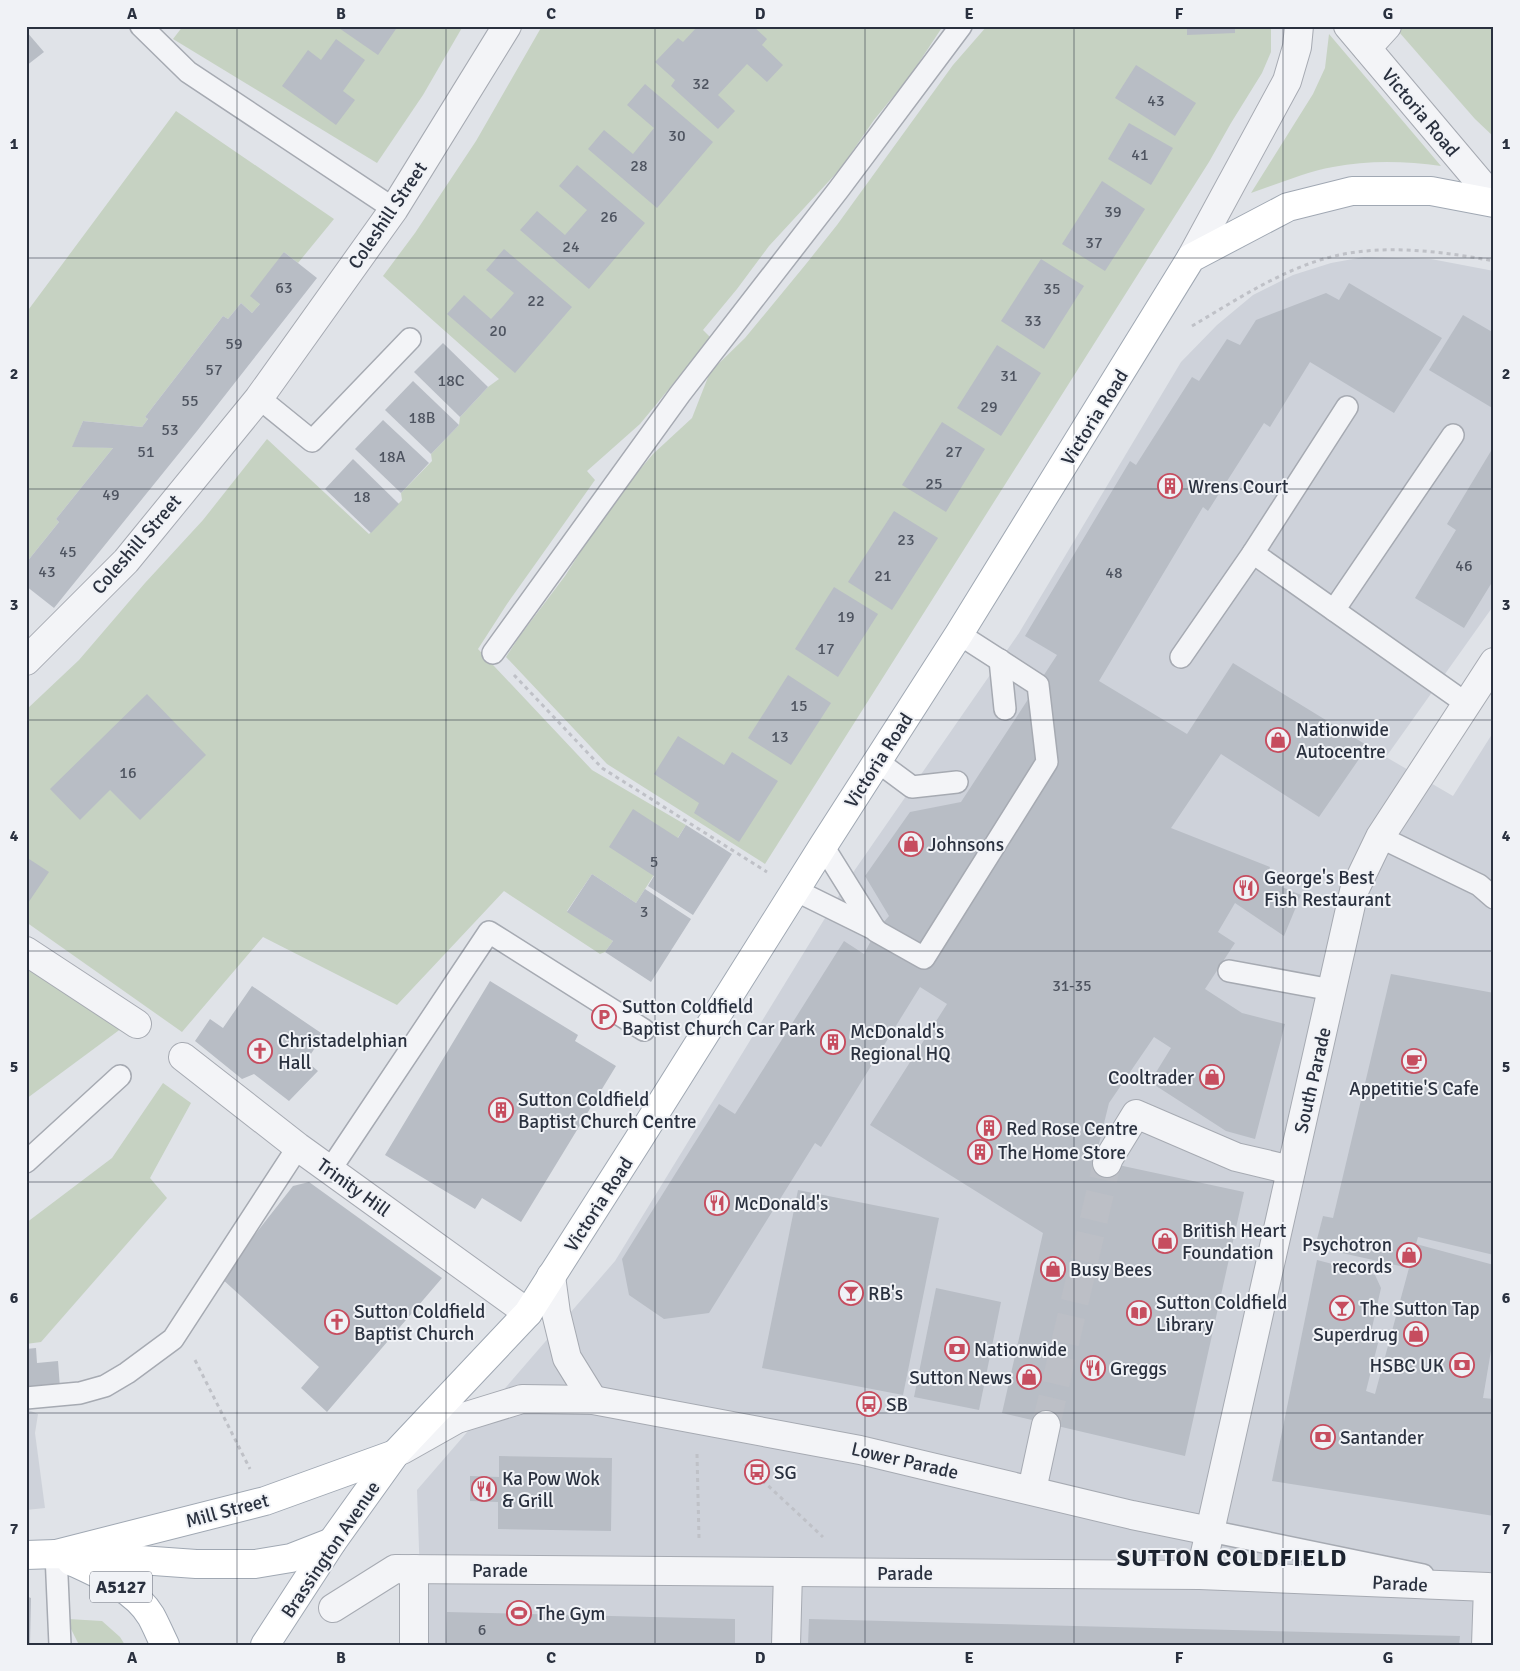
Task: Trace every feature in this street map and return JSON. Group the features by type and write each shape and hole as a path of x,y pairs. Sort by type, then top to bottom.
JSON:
{"main road":[{"path":"1191,258 1288,208 1352,191 1431,191 1494,204"},
{"name":"Victoria Road","path":"395,1454 528,1313 959,634 1191,258"},
{"name":"Mill Street","path":"56,1554 265,1501 395,1454"},
{"name":"Brassington Avenue","path":"265,1645 332,1542 395,1454"},
{"name":"Mill Street","path":"26,1555 56,1554 196,1564 255,1564 291,1558 332,1542"},
{"name":"Mill Street","path":"56,1554 99,1574 128,1591 150,1615 164,1645"}],"street":[{"name":"Coleshill Street","path":"26,661 126,561 258,398 394,209 507,26"},
{"name":"Victoria Road","path":"1191,258 1287,81 1297,47 1299,26"},
{"name":"Victoria Road","path":"1348,26 1494,199"},
{"path":"1367,48 1387,26"},
{"name":"South Parade","path":"1200,1575 1354,891 1380,837 1494,662"},
{"path":"26,952 137,1024"},
{"name":"Trinity Hill","path":"183,1057 298,1147 528,1313"},
{"path":"1108,1164 1109,1158 1136,1114 1236,1158 1292,1170"},
{"path":"551,1276 556,1313 567,1358 593,1400"},
{"name":"Lower Parade","path":"395,1454 457,1419 522,1399 593,1400 860,1450 1132,1515 1210,1531"},
{"path":"1032,1490 1046,1425"},
{"name":"Parade","path":"333,1608 395,1569 1200,1575 1491,1587"},
{"path":"414,1569 414,1645"},
{"path":"786,1645 788,1572"},
{"path":"1486,1645 1491,1587"}],"lane":[{"path":"141,26 188,72 394,209"},
{"path":"493,653 680,394 839,189 962,26"},
{"path":"258,398 312,441 410,339"},
{"path":"1181,657 1253,553 1347,407"},
{"path":"1334,610 1452,435"},
{"path":"1253,553 1467,704"},
{"path":"795,890 876,930 924,958 1047,762 1038,685 959,634"},
{"path":"1000,660 1006,709"},
{"path":"877,761 912,787 957,782"},
{"path":"1380,837 1479,885 1494,898"},
{"path":"823,846 876,930"},
{"path":"330,1170 489,932 644,1030"},
{"path":"1229,971 1332,990"},
{"path":"26,1162 120,1076"},
{"path":"26,1398 80,1393 105,1386 126,1374 174,1339 298,1147"},
{"name":"Lower Parade","path":"1210,1531 1346,1560"},
{"path":"56,1554 60,1645"},
{"name":"Parade","path":"1346,1560 1491,1587"}],"path":[{"path":"1185,330 1252,290 1301,267 1329,258 1356,252 1383,250 1423,252 1494,261"},
{"path":"493,653 602,768 795,890"},
{"path":"194,1357 265,1501"},
{"path":"697,1419 699,1571"},
{"path":"740,1459 861,1572"}],"shaded area":[{"path":"1364,257 1431,259 1494,271 1494,605 1386,757 1453,796 1494,731 1494,1645 420,1645 421,1608 417,1490 615,1261 852,874 1019,633 1181,362 1217,325 1253,295 1293,275 1331,263"},
{"path":"26,1409 38,1414 35,1433 45,1508 26,1510"}],"green space":[{"path":"183,26 463,26 423,95 377,163 173,39"},
{"path":"542,26 943,26 910,76 874,120 841,168 769,246 703,330 711,338 640,424 587,471 595,480 507,604 478,649 592,770 686,825 636,903 592,874 567,911 613,941 605,952 600,954 504,891 397,1005 263,937 182,1032 26,922 26,710 79,660 145,583 203,520 267,439 369,534 402,500 401,493 432,461 431,454 459,425 460,417 488,387 499,379 383,276 415,233 476,141"},
{"path":"987,26 1271,26 1271,52 1262,73 1209,162 765,864 607,764 506,657 565,576 593,532 626,486 653,454 692,418 710,372 745,338 806,264 837,225 953,65"},
{"path":"1403,26 1494,26 1494,137 1475,119 1399,32"},
{"path":"1329,34 1441,166 1387,162 1360,163 1312,172 1251,193 1313,94 1325,68"},
{"path":"176,111 334,219 298,263 284,252 260,304 252,313 241,303 228,319 223,316 145,417 148,419 142,427 83,421 73,446 113,448 56,519 59,522 26,563 26,313"},
{"path":"26,966 122,1028 26,1099"},
{"path":"163,1083 191,1103 150,1178 167,1198 41,1342 26,1344 26,1223 112,1158"},
{"path":"68,1619 102,1621 120,1637 125,1645 79,1645"}],"building":[{"path":"336,26 398,26 378,55"},
{"path":"698,26 753,26 767,39 762,45 783,65 767,82 747,64 718,95 735,111 718,129 671,86 675,80 655,62 678,38 683,42"},
{"path":"1187,26 1235,26 1235,33 1187,35"},
{"path":"26,31 44,52 26,66"},
{"path":"336,39 365,60 343,91 355,100 336,125 282,86 308,50 321,60"},
{"path":"1136,65 1196,103 1175,136 1115,98"},
{"path":"645,84 713,142 657,208 588,149 604,130 633,154 654,128 627,105"},
{"path":"1129,123 1173,148 1151,185 1108,159"},
{"path":"577,165 645,223 589,289 520,230 537,211 565,235 587,210 559,186"},
{"path":"1102,181 1145,209 1105,271 1062,244"},
{"path":"504,249 572,307 515,373 447,314 464,295 491,319 503,306 514,293 486,270"},
{"path":"284,252 317,278 197,431 54,608 26,586 26,563 59,522 56,519 113,448 72,447 83,421 142,427 148,419 145,417 223,316 228,319 241,303 252,313 260,304 250,296"},
{"path":"1041,259 1084,286 1044,349 1001,321"},
{"path":"1349,283 1442,338 1394,413 1310,362 1270,427 1264,423 1208,511 1203,507 1099,681 1187,734 1233,663 1368,746 1319,817 1221,754 1171,828 1270,867 1265,880 1301,895 1284,936 1235,903 1218,932 1235,943 1205,989 1242,1013 1285,1024 1255,1139 1226,1131 1150,1082 1171,1048 1154,1037 1109,1103 1095,1160 1244,1192 1185,1456 1002,1413 1043,1233 870,1125 947,1004 920,987 821,1147 815,1143 709,1313 664,1319 629,1295 622,1259 719,1104 735,1114 844,941 864,954 876,931 889,916 865,876 910,812 961,802 1057,655 1025,636 1130,461 1136,465 1192,377 1199,381 1227,339 1240,345 1256,320 1326,293 1339,300"},
{"path":"1463,315 1494,333 1494,409 1429,370"},
{"path":"443,343 488,387 460,417 414,372"},
{"path":"997,345 1041,373 1001,436 957,408"},
{"path":"413,381 459,425 431,454 385,410"},
{"path":"383,420 429,463 401,493 355,449"},
{"path":"942,422 985,449 946,512 902,485"},
{"path":"1494,446 1494,579 1464,628 1415,598 1456,530 1447,524"},
{"path":"353,459 399,504 371,533 325,489"},
{"path":"894,511 938,538 892,610 848,582"},
{"path":"834,587 878,614 838,677 795,649"},
{"path":"788,675 831,703 791,765 748,738"},
{"path":"147,694 206,755 140,820 110,790 80,820 50,789"},
{"path":"678,736 724,765 732,752 778,781 739,842 694,813 699,803 654,774"},
{"path":"633,809 678,838 686,825 732,854 693,915 648,886 654,876 609,847"},
{"path":"26,857 49,872 26,906"},
{"path":"592,874 636,903 645,889 691,919 651,982 605,952 613,941 567,912"},
{"path":"1391,974 1494,993 1494,1255 1418,1237 1416,1244 1494,1265 1494,1333 1483,1398 1494,1399 1494,1516 1272,1481 1317,1260 1375,1275 1381,1288 1369,1341 1378,1343 1366,1391 1375,1394 1409,1268 1315,1247 1323,1216 1333,1218"},
{"name":"Sutton Coldfield Baptist Church Centre","path":"490,981 578,1035 575,1041 616,1066 521,1222 482,1198 475,1209 385,1155"},
{"name":"Christadelphian Hall","path":"252,986 324,1035 306,1061 318,1071 289,1101 254,1074 242,1079 195,1041 210,1019 223,1028"},
{"name":"Sutton Coldfield Baptist Church","path":"309,1182 442,1278 327,1412 301,1388 319,1367 221,1278 293,1186"},
{"name":"RB's","path":"798,1190 939,1218 903,1395 762,1368"},
{"name":"Nationwide","path":"936,1288 1001,1302 979,1410 914,1397"},
{"path":"36,1348 37,1363 58,1361 60,1388 26,1391 26,1349"},
{"path":"499,1456 612,1458 611,1531 498,1529 498,1502 470,1501 470,1476 499,1477"},
{"path":"26,1596 31,1598 30,1645 26,1645"},
{"path":"447,1612 735,1619 735,1645 446,1645"},
{"path":"809,1619 1460,1636 1459,1645 808,1645"}],"tunnel":[{"path":"1046,1425 1107,1163"}],"place":[{"name":"Wrens Court","path":"1170,486"},
{"name":"Nationwide Autocentre","path":"1278,740"},
{"name":"Johnsons","path":"911,844"},
{"name":"George's Best Fish Restaurant","path":"1246,888"},
{"name":"Sutton Coldfield Baptist Church Car Park","path":"604,1017"},
{"name":"McDonald's Regional HQ","path":"833,1042"},
{"name":"Christadelphian Hall","path":"260,1051"},
{"name":"Appetitie'S Cafe","path":"1414,1061"},
{"name":"Cooltrader","path":"1212,1077"},
{"name":"Sutton Coldfield Baptist Church Centre","path":"501,1110"},
{"name":"Red Rose Centre","path":"989,1128"},
{"name":"The Home Store","path":"980,1152"},
{"name":"McDonald's","path":"717,1203"},
{"name":"British Heart Foundation","path":"1165,1241"},
{"name":"Psychotron records","path":"1409,1255"},
{"name":"Busy Bees","path":"1053,1269"},
{"name":"RB's","path":"851,1293"},
{"name":"The Sutton Tap","path":"1342,1308"},
{"name":"Sutton Coldfield Library","path":"1139,1313"},
{"name":"Sutton Coldfield Baptist Church","path":"337,1322"},
{"name":"Superdrug","path":"1416,1334"},
{"name":"Nationwide","path":"957,1349"},
{"name":"HSBC UK","path":"1462,1365"},
{"name":"Greggs","path":"1093,1368"},
{"name":"Sutton News","path":"1029,1377"},
{"name":"SB","path":"869,1404"},
{"name":"Santander","path":"1323,1437"},
{"name":"SG","path":"757,1472"},
{"name":"Ka Pow Wok & Grill","path":"484,1489"},
{"name":"The Gym","path":"519,1613"}],"district":[{"name":"SUTTON COLDFIELD","path":"1232,1558"}]}
